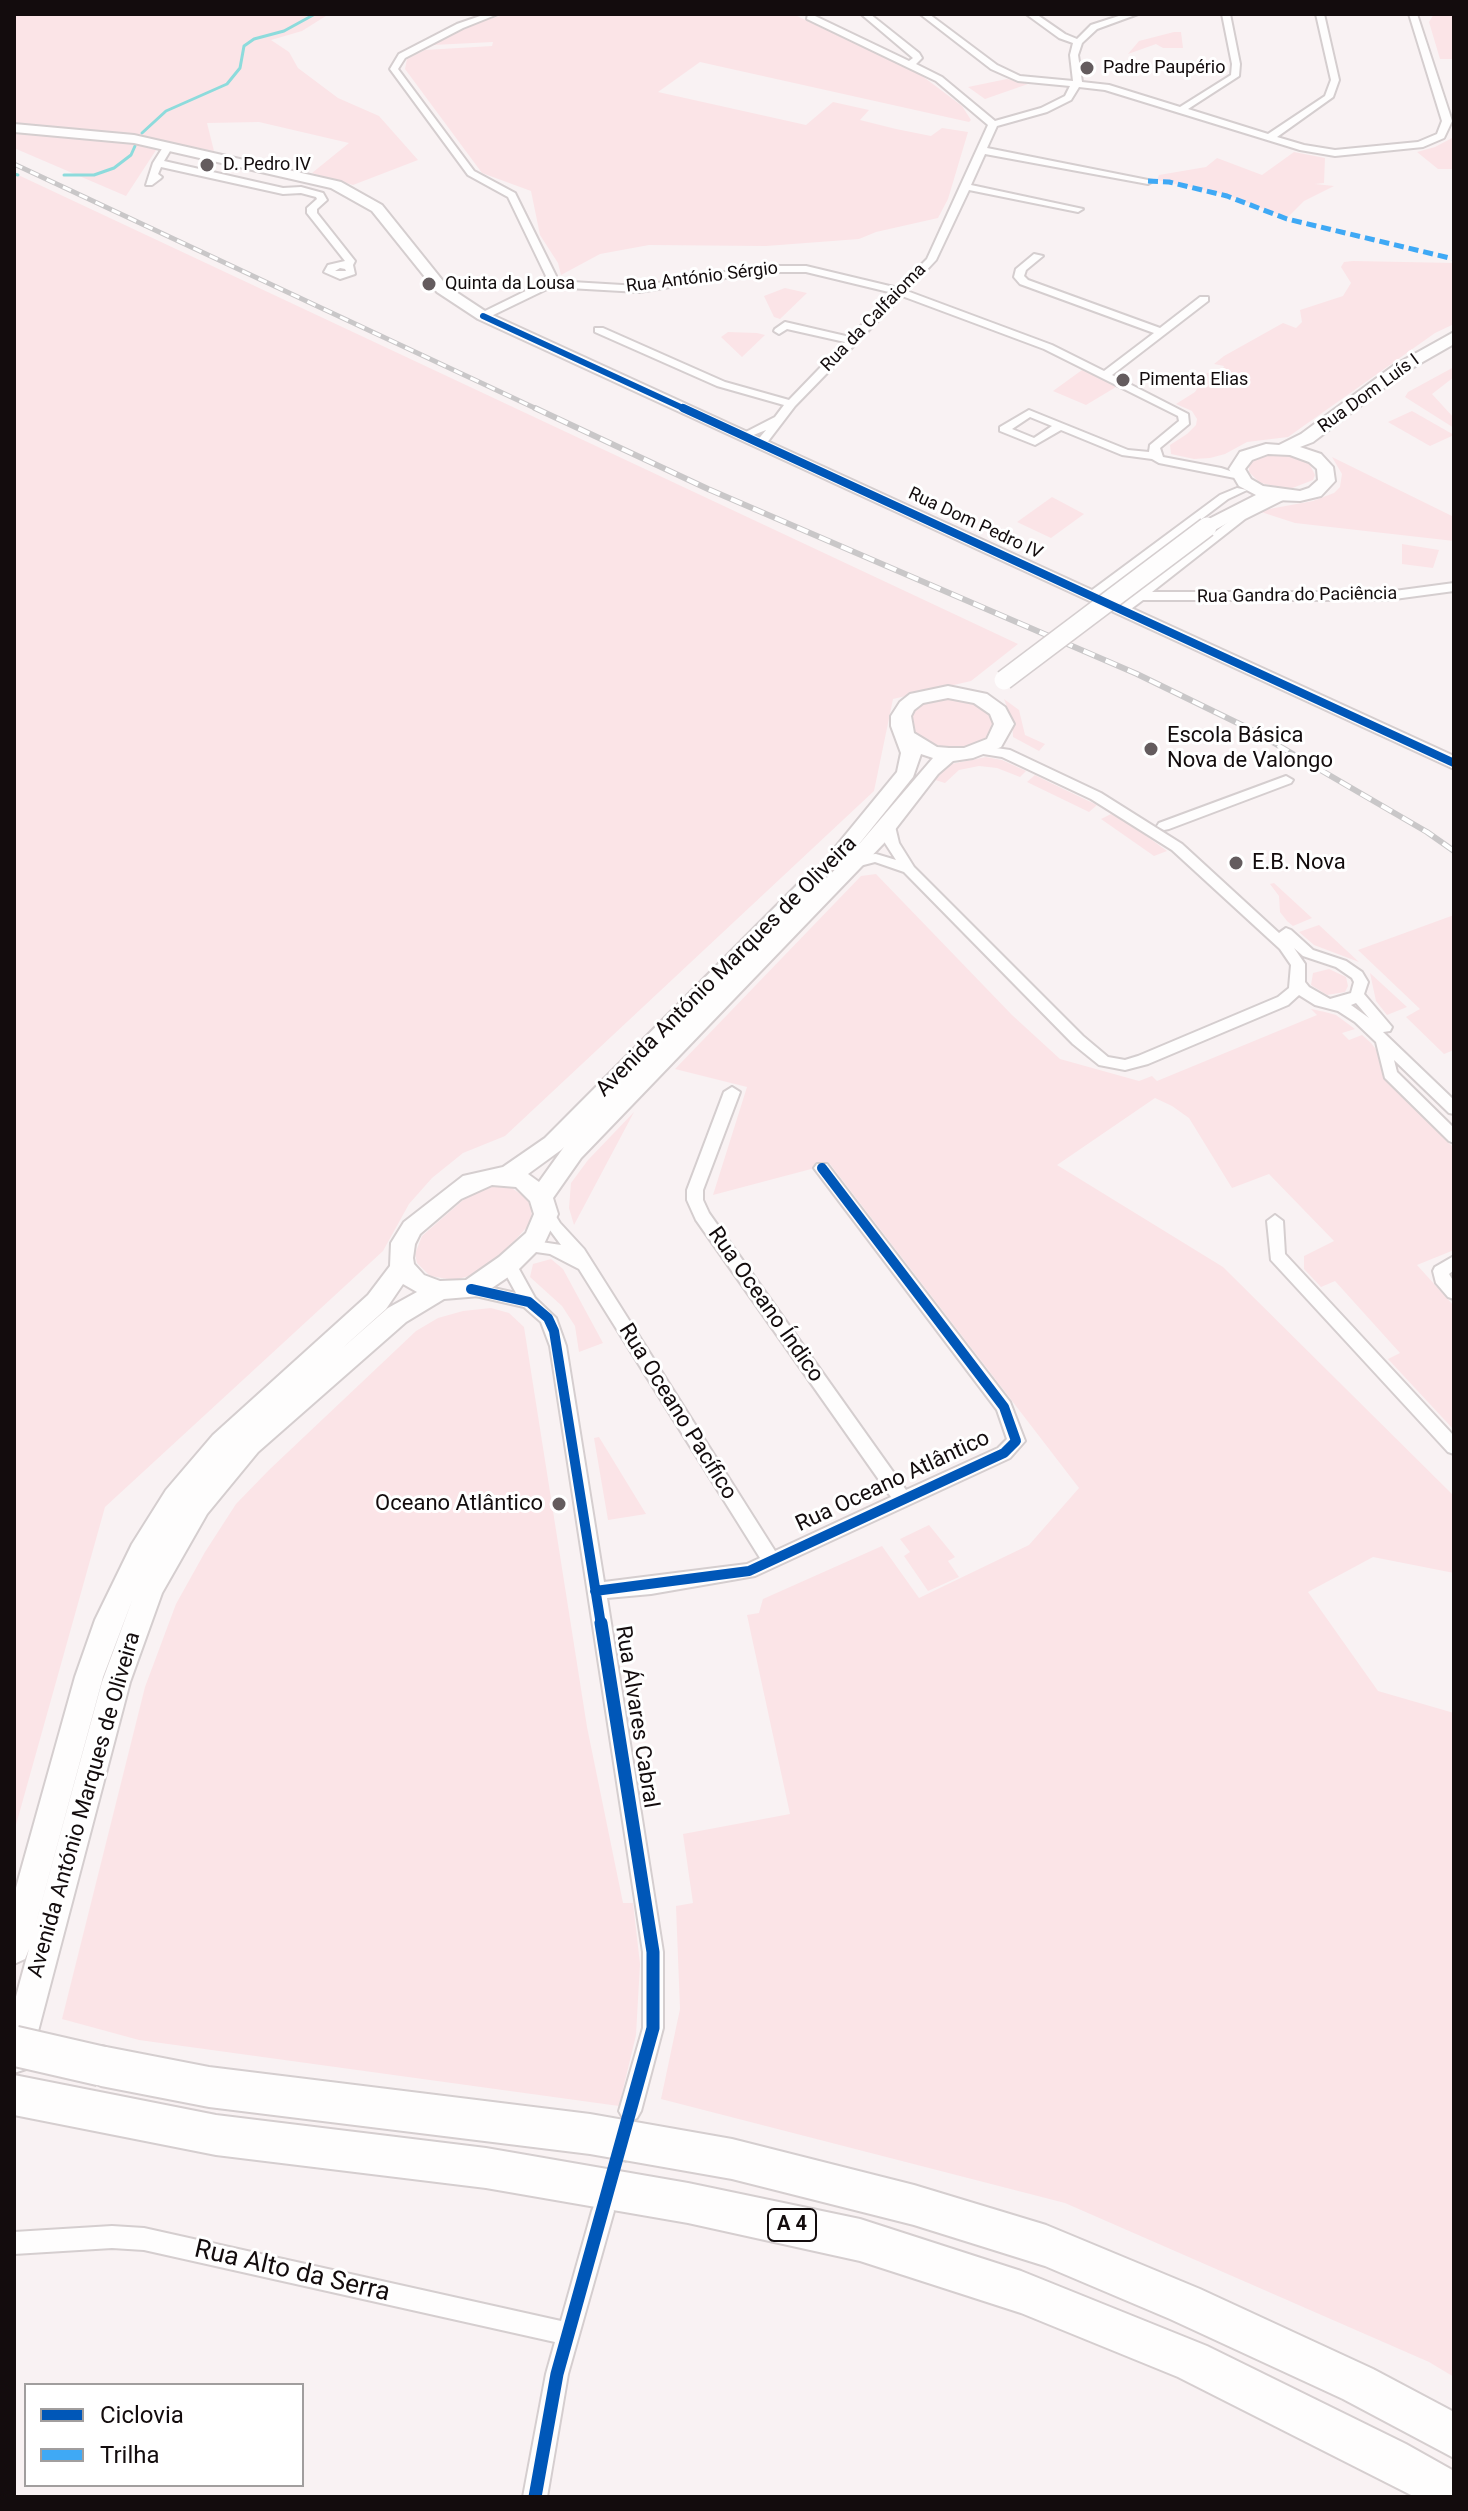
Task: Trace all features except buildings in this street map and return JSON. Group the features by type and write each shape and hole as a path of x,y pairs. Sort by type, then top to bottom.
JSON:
{"highway":[{"name":"A 4","path":"14,2046 209,2087 590,2134 732,2159 914,2205 1046,2246 1185,2304 1358,2384 1454,2436"},
{"name":"A 4","path":"14,2095 216,2135 517,2173 688,2203 860,2240 1021,2292 1192,2361 1391,2459 1454,2495"}],"main road":[{"name":"Rua Dom Pedro IV","path":"14,128 134,139 306,177 355,194 377,208 442,289 483,316 754,438 1454,763"},
{"name":"Rua Dom Luís I","path":"1246,456 1258,451 1283,449 1307,438 1399,369 1454,337"},
{"name":"Rua Dom Luís I","path":"1315,458 1321,444 1384,395 1454,348"},
{"name":"Rua Dom Luís I","path":"1212,524 1278,496 1308,495 1325,485 1327,471 1315,458 1283,449"},
{"path":"1242,483 1237,469 1246,456"},
{"path":"1242,483 1278,496"},
{"path":"961,693 1004,680 1212,524 1242,483"},
{"path":"861,853 889,825 931,770 946,757 982,750 994,743 1004,724 998,711 997,694 1004,680"},
{"path":"958,754 932,752 906,737 901,716 907,706 932,693 961,693 980,698 998,711"},
{"name":"Avenida António Marques de Oliveira","path":"14,2061 116,1682 149,1591 198,1506 249,1445 397,1315 440,1290 471,1289 528,1246 542,1228 544,1205 573,1152 861,853 906,773 911,753 906,737"},
{"name":"Avenida António Marques de Oliveira","path":"14,1949 89,1677 109,1620 141,1552 175,1498 222,1442 377,1302 402,1267 403,1243 412,1228 429,1211 471,1182 492,1176 508,1176 553,1144 861,853"},
{"path":"508,1176 533,1187 544,1205"},
{"path":"402,1267 415,1282 440,1290"}],"street":[{"path":"483,316 549,284 551,276 512,195 471,173 394,69 402,56 460,26 494,14"},
{"path":"865,14 916,55 918,58 911,64"},
{"path":"924,14 1005,72 1028,81 1106,87 1303,148 1335,153 1420,145 1441,136 1447,121 1418,18"},
{"path":"1030,14 1062,36 1078,42"},
{"path":"810,15 939,79 993,124 1052,107 1068,98 1077,85 1079,73 1074,55 1078,42 1094,27 1132,14"},
{"path":"1181,110 1235,76 1236,64 1226,14"},
{"path":"1269,138 1329,97 1335,80 1320,14"},
{"name":"Rua da Calfaioma","path":"754,438 768,437 791,404 901,292 937,250 993,124"},
{"path":"149,183 157,177 152,176 168,146"},
{"path":"980,150 1148,181"},
{"path":"158,163 283,191 301,190 320,195 322,200 312,208 312,213 350,261 347,266"},
{"path":"964,186 1078,209"},
{"path":"1038,256 1021,269 1019,277 1024,282 1162,332"},
{"name":"Rua António Sérgio","path":"549,284 639,289 784,267 806,269 901,292 1048,347 1183,414 1185,422 1154,447 1155,456"},
{"path":"1105,375 1204,299"},
{"path":"779,331 785,325 852,341"},
{"path":"599,330 721,384 791,404"},
{"path":"1060,426 1126,453 1155,456 1174,465 1194,466 1246,456"},
{"path":"1194,466 1242,483"},
{"path":"1092,596 1242,483"},
{"name":"Rua Dom Luís I","path":"1123,609 1241,517 1278,496"},
{"name":"Rua Gandra do Paciência","path":"1140,596 1387,596 1454,587"},
{"path":"1001,734 1017,748 1112,795 1164,826 1204,857 1300,947 1350,968 1361,982 1357,995 1351,1000 1283,1001"},
{"path":"982,750 1005,753 1050,773 1145,824 1197,864 1285,946 1304,991 1352,1012 1454,1109"},
{"path":"1164,826 1286,780"},
{"path":"889,825 892,843 909,870 1094,1056 1125,1065 1146,1058 1283,1001 1296,990 1299,976 1312,962 1331,961"},
{"path":"861,853 909,870"},
{"path":"1357,995 1373,1016 1454,1094"},
{"path":"1383,1041 1390,1074 1454,1137"},
{"name":"Rua Oceano Índico","path":"732,1092 695,1190 702,1216 904,1501"},
{"name":"Rua Oceano Atlântico","path":"595,1591 749,1571 1004,1453 1016,1441 1004,1407 822,1168"},
{"name":"Rua Oceano Pacífico","path":"544,1205 554,1227 578,1253 582,1264 772,1561"},
{"path":"1275,1221 1277,1256 1454,1447"},
{"path":"528,1246 553,1248 582,1264"},
{"path":"1454,1262 1441,1271 1442,1279 1454,1293"},
{"name":"Rua Álvares Cabral","path":"508,1264 529,1302 548,1318 558,1346 653,1952 653,2028 630,2111"},
{"path":"471,1289 529,1302"},
{"path":"535,2497 567,2334 603,2211"},
{"name":"Rua Alto da Serra","path":"14,2243 112,2237 144,2239 567,2334"}],"shaded area":[{"path":"14,14 329,14 302,31 271,40 289,52 298,68 338,98 379,116 418,160 353,185 312,173 349,143 259,122 207,123 214,151 162,141 126,196 14,148"},
{"path":"508,14 799,14 797,16 921,75 962,106 971,120 700,62 658,92 806,125 833,102 869,110 860,120 896,129 931,136 942,128 968,132 948,199 938,218 859,239 766,246 649,245 600,254 561,275 558,263 540,235 531,191 482,173 405,69 407,59 425,50 492,46 493,42 433,45 460,26"},
{"path":"1434,14 1454,14 1454,59 1440,59 1429,22"},
{"path":"1181,32 1183,48 1163,48 1156,44 1128,54 1139,41"},
{"path":"1007,79 1028,84 985,99 968,87"},
{"path":"1454,137 1454,169 1438,169 1417,152 1435,147"},
{"path":"1294,152 1325,158 1324,183 1315,184 1334,186 1304,201 1287,218 1227,195 1157,180 1159,175 1206,167 1217,158 1262,175"},
{"path":"14,173 1018,644 971,681 893,699 874,791 505,1136 463,1153 432,1178 409,1204 383,1251 105,1507 14,1832"},
{"path":"1344,262 1454,263 1454,324 1435,333 1288,437 1247,442 1210,458 1194,459 1171,454 1170,445 1187,434 1196,425 1197,419 1192,411 1176,404 1195,392 1207,373 1222,371 1224,366 1214,364 1224,356 1283,323 1296,328 1302,322 1300,310 1343,296 1351,283 1341,267"},
{"path":"785,288 807,293 780,319 774,317 764,296"},
{"path":"728,332 765,335 742,357 721,337"},
{"path":"1454,367 1454,377 1432,394 1454,418 1454,428 1405,397 1408,392"},
{"path":"1082,370 1116,387 1086,405 1053,391"},
{"path":"1412,411 1454,435 1430,446 1388,422"},
{"path":"1270,454 1291,456 1309,463 1315,475 1313,480 1290,489 1260,483 1249,472 1249,466 1253,460"},
{"path":"1332,457 1454,517 1454,541 1295,523 1258,511 1313,501 1334,493 1340,487 1342,474"},
{"path":"1052,497 1084,514 1051,538 1017,522"},
{"path":"1402,544 1439,550 1433,568 1402,564"},
{"path":"950,697 977,703 993,718 990,735 982,742 971,747 943,749 929,745 910,732 908,715 924,701"},
{"path":"1004,699 1019,710 1025,735 1045,744 1039,751 1013,737 1012,720"},
{"path":"986,757 1002,760 1026,771 1020,777 997,768 979,766 959,770 945,783 932,779 951,764"},
{"path":"1035,775 1097,805 1089,812 1027,782"},
{"path":"1111,814 1167,851 1154,856 1101,819"},
{"path":"876,874 1012,1015 1060,1059 1139,1081 1152,1076 1157,1081 1317,1015 1311,1009 1325,1012 1336,1015 1355,1029 1342,1033 1349,1040 1362,1035 1371,1043 1379,1053 1386,1076 1396,1086 1393,1088 1454,1148 1454,1250 1417,1265 1454,1306 1454,1430 1388,1359 1400,1353 1335,1281 1321,1287 1304,1269 1304,1256 1334,1241 1269,1174 1232,1188 1189,1118 1172,1106 1155,1098 1057,1165 1223,1267 1454,1496 1454,1573 1373,1557 1308,1592 1378,1691 1454,1713 1454,2377 1429,2362 1065,2203 661,2099 680,2009 676,1906 693,1903 683,1834 790,1814 747,1615 759,1613 763,1599 882,1546 919,1598 1029,1545 1079,1488 830,1164 713,1195 747,1087 675,1069 861,876"},
{"path":"1274,883 1312,918 1293,926 1287,921 1280,912 1279,896 1270,884"},
{"path":"1454,915 1454,1050 1444,1054 1406,1017 1420,1009 1358,950"},
{"path":"1319,925 1359,962 1314,945 1299,932"},
{"path":"1329,969 1346,977 1348,986 1345,992 1327,995 1311,985 1313,973"},
{"path":"1370,973 1407,1007 1387,1015 1376,1001"},
{"path":"634,1112 574,1225 569,1208 571,1183 588,1160"},
{"path":"492,1185 512,1188 530,1201 532,1217 527,1227 498,1259 477,1274 454,1280 430,1276 417,1263 415,1254 422,1236 471,1193"},
{"path":"551,1259 563,1269 603,1343 579,1352 575,1326 562,1306 530,1277 533,1264"},
{"path":"491,1308 509,1313 524,1327 587,1727 623,1903 633,1903 640,1964 636,2035 619,2106 139,2040 62,2019 145,1687 176,1604 205,1552 236,1504 416,1331 438,1318"},
{"path":"599,1437 646,1514 608,1520 594,1438"},
{"path":"929,1525 955,1557 948,1561 959,1577 928,1591 904,1556 910,1552 900,1539"}],"waterway":[{"path":"142,133 166,111 227,84 240,68 244,46 254,39 284,31 315,14"},
{"path":"64,175 94,175 114,168 131,155 135,146"},
{"path":"14,174 18,175"}],"tunnel":[{"path":"608,2190 622,2139"}],"railway":[{"path":"14,164 539,410"},
{"path":"535,408 708,489 1137,674 1250,729 1427,832 1454,851"}],"marked path":[{"path":"1148,181 1169,182 1227,196 1287,219 1454,259"}],"cycle path":[{"path":"483,316 1454,763"},
{"path":"595,1591 749,1571 1004,1453 1016,1441 1004,1407 822,1168"},
{"path":"471,1289 529,1302 548,1318 554,1331 653,1952 653,2028 557,2374 535,2497"}],"place":[{"name":"Padre Paupério","path":"1087,68"},
{"name":"D. Pedro IV","path":"207,165"},
{"name":"Quinta da Lousa","path":"429,284"},
{"name":"Pimenta Elias","path":"1123,380"},
{"name":"Escola Básica Nova de Valongo","path":"1151,749"},
{"name":"E.B. Nova","path":"1236,863"},
{"name":"Oceano Atlântico","path":"559,1504"}]}
